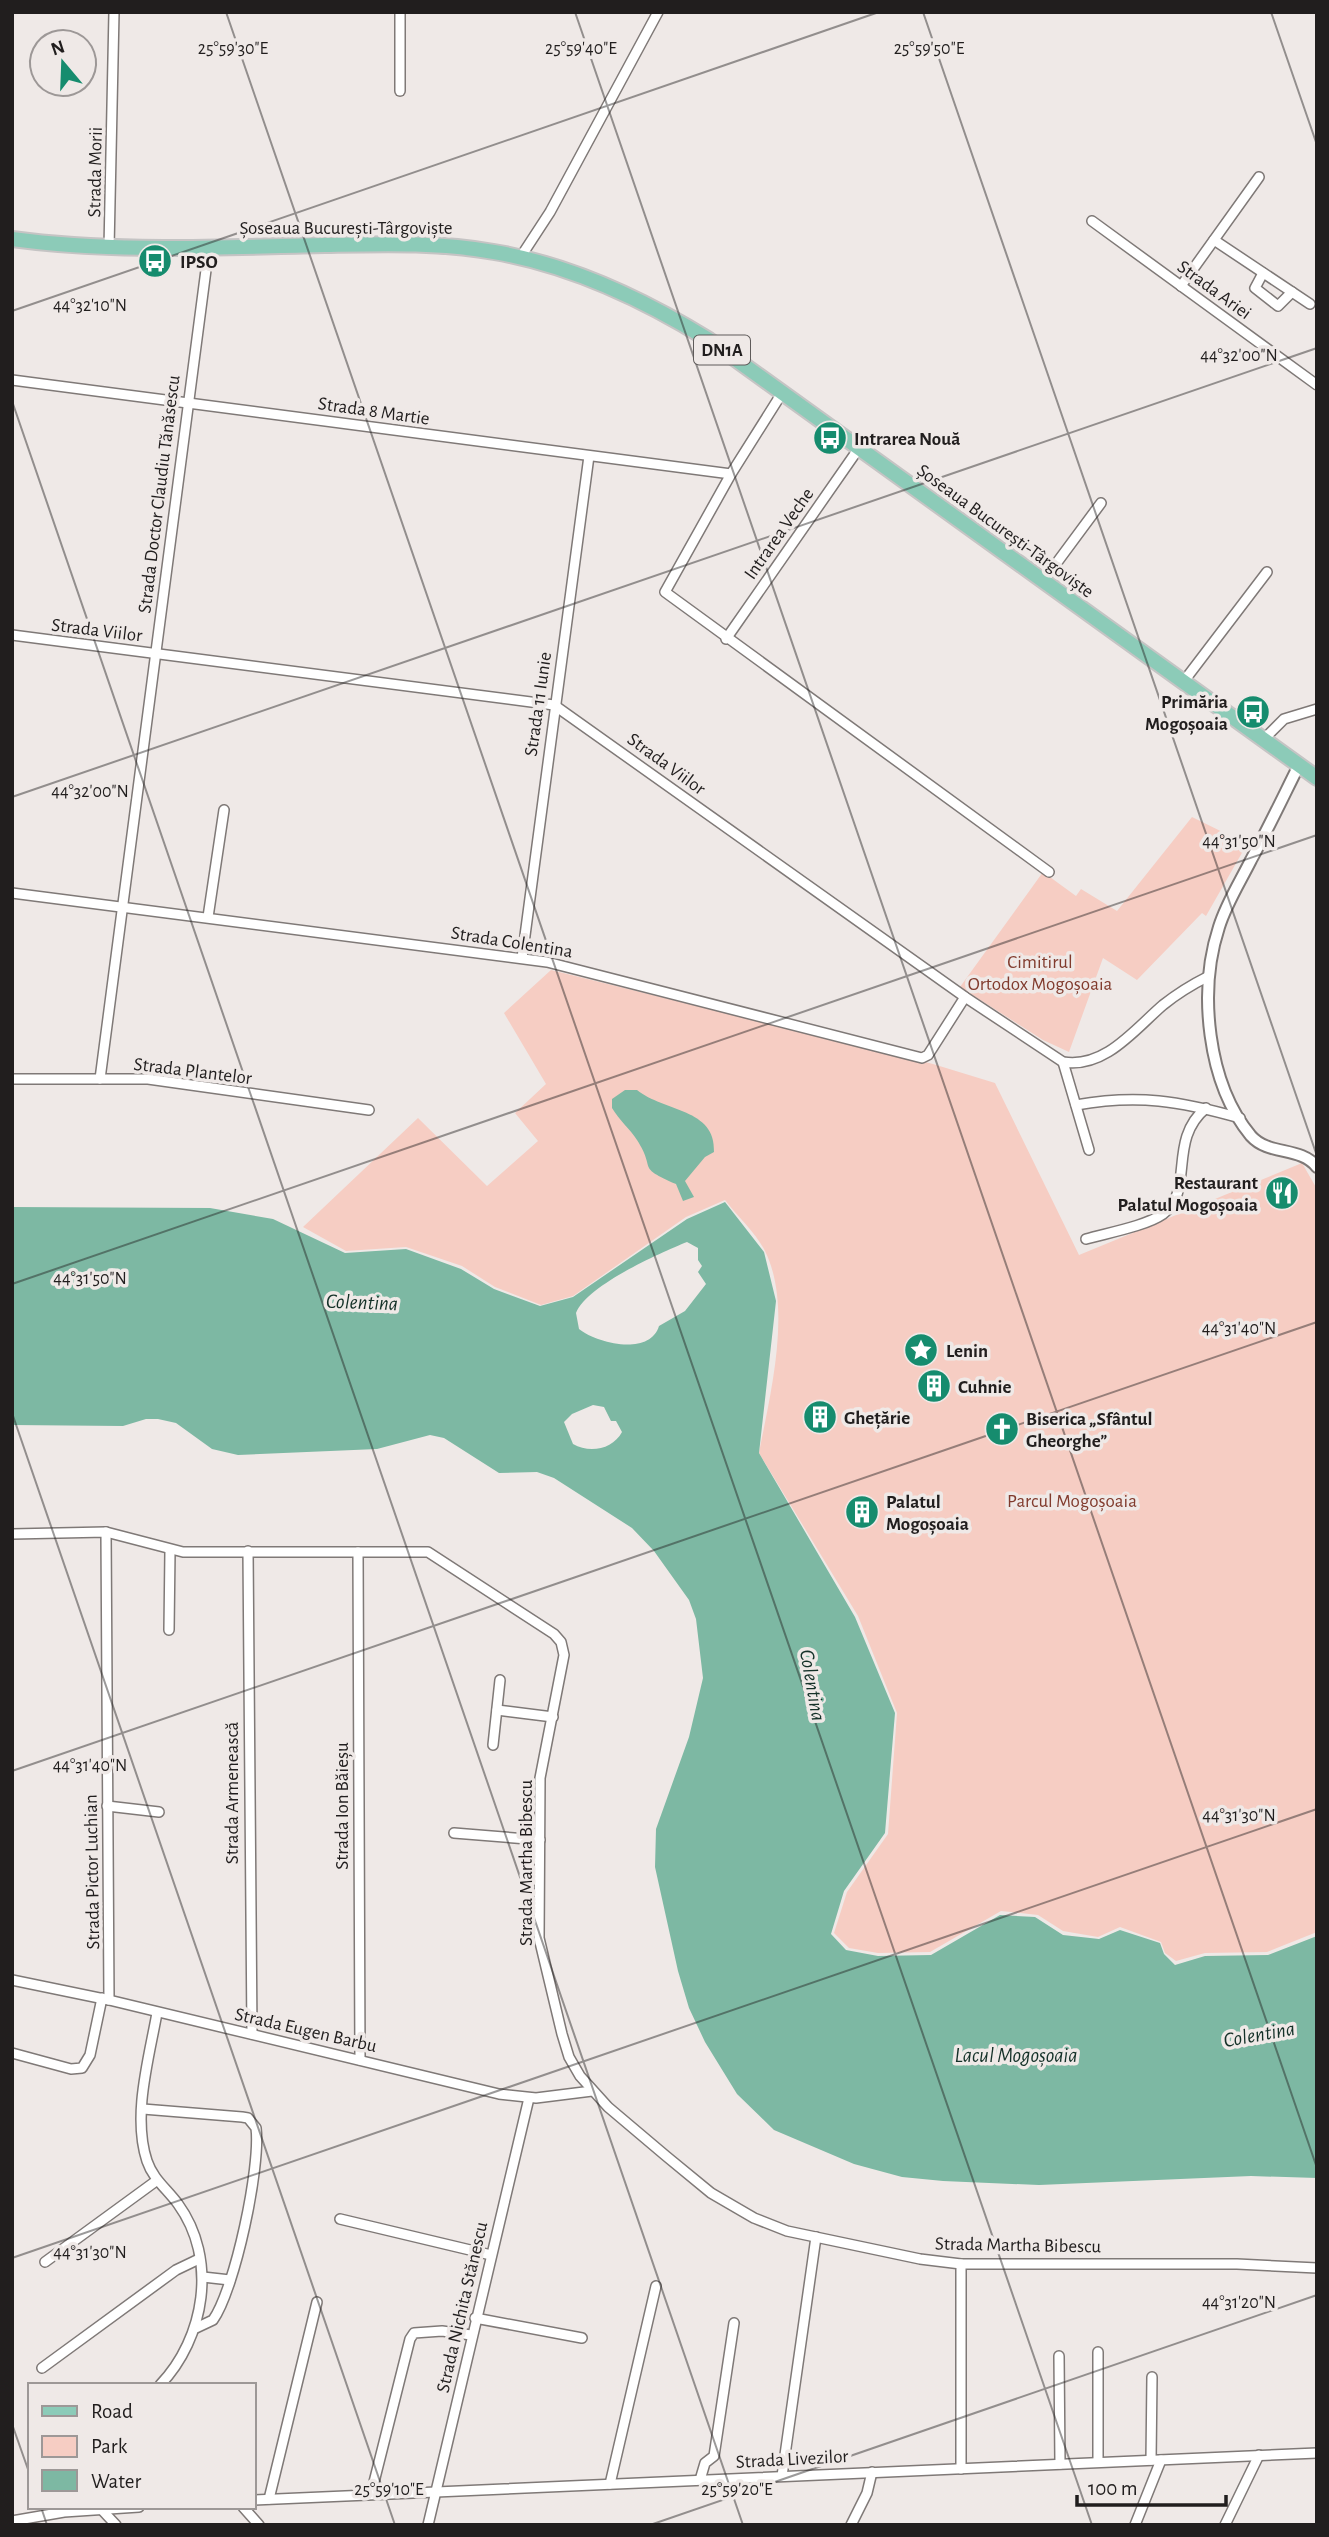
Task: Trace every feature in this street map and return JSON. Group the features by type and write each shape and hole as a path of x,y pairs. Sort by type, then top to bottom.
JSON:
{"main road":[{"name":"Șoseaua București-Târgoviște","path":"12,239 110,248 432,244 520,258 593,281 660,312 709,340 1317,778"}],"street":[{"name":"Strada Morii","path":"110,248 114,12"},
{"path":"400,12 400,91"},
{"path":"520,258 550,212 658,12"},
{"path":"1181,286 1259,177"},
{"name":"Strada Ariei","path":"1092,221 1317,385"},
{"path":"1214,240 1310,304"},
{"name":"Strada Doctor Claudiu Tănăsescu","path":"100,1079 209,247"},
{"path":"1263,273 1255,288 1279,306 1292,292"},
{"name":"Strada 8 Martie","path":"12,380 731,474"},
{"path":"782,393 731,474 665,592 1049,872"},
{"name":"Intrarea Veche","path":"726,639 859,448"},
{"name":"Strada 11 Iunie","path":"522,958 589,456"},
{"path":"1044,580 1101,503"},
{"path":"1184,681 1267,572"},
{"name":"Strada Viilor","path":"12,635 554,705 965,997 1063,1062"},
{"path":"1264,739 1284,719 1317,709"},
{"path":"1299,765 1220,924 1209,976 1217,1066 1240,1118 1259,1143 1304,1156 1317,1167"},
{"path":"208,917 224,810"},
{"name":"Strada Colentina","path":"12,893 522,958 922,1058 928,1055 965,997"},
{"path":"1089,1150 1063,1062 1082,1063 1113,1049 1165,1004 1209,976"},
{"name":"Strada Plantelor","path":"12,1079 148,1079 369,1110"},
{"path":"1076,1105 1138,1097 1206,1108 1240,1118"},
{"path":"1086,1239 1158,1217 1170,1206 1180,1180 1185,1135 1189,1125 1206,1108"},
{"name":"Strada Martha Bibescu","path":"12,1534 106,1532 170,1550 428,1552 554,1634 561,1642 564,1655 541,1778 540,1938 569,2057 592,2091 608,2107 711,2193 754,2218 787,2231 871,2250 961,2264 1224,2264 1317,2268"},
{"name":"Strada Pictor Luchian","path":"12,2053 71,2069 82,2068 90,2054 105,1999 106,1532"},
{"path":"169,1630 170,1550"},
{"name":"Strada Armenească","path":"248,1551 252,2034"},
{"name":"Strada Ion Băieșu","path":"358,1552 360,2060"},
{"path":"492,1745 500,1680"},
{"path":"497,1710 553,1717"},
{"path":"107,1805 159,1812"},
{"path":"454,1833 540,1840"},
{"name":"Strada Eugen Barbu","path":"12,1980 105,1999 499,2094 529,2098 592,2091"},
{"path":"157,2013 143,2109 144,2149 156,2181 178,2204 194,2235 203,2277 196,2329 183,2355 162,2383"},
{"name":"Strada Nichita Stănescu","path":"428,2525 529,2098"},
{"path":"143,2109 248,2118 256,2128 256,2166 230,2280 219,2312 213,2320 196,2329"},
{"path":"45,2262 156,2181"},
{"path":"340,2219 491,2255"},
{"path":"782,2476 816,2237"},
{"path":"42,2368 176,2270 199,2259"},
{"path":"961,2264 961,2469"},
{"path":"203,2277 230,2280"},
{"path":"610,2484 656,2286"},
{"path":"269,2499 317,2302"},
{"path":"475,2318 582,2338"},
{"path":"700,2480 705,2463 714,2456 734,2323"},
{"path":"371,2494 410,2339 414,2333 423,2330 471,2335"},
{"path":"1098,2352 1098,2462"},
{"path":"1059,2356 1060,2464"},
{"path":"1151,2460 1152,2377"},
{"name":"Strada Livezilor","path":"256,2500 1317,2453"},
{"path":"1225,2525 1259,2455"},
{"path":"1135,2525 1161,2460"},
{"path":"851,2525 867,2493 872,2472"},
{"path":"12,2521 65,2510 114,2509"},
{"path":"245,2509 258,2525"},
{"path":"102,2510 116,2525"}],"green space":[{"name":"Cimitirul Ortodox Mogoșoaia","path":"1192,817 1247,844 1206,916 1202,913 1137,980 1103,958 1069,1052 1043,1040 960,987 1043,872 1076,896 1081,889 1117,911"},
{"name":"Parcul Mogoșoaia","path":"551,970 933,1064 995,1083 1079,1255 1302,1163 1317,1189 1317,1932 1267,1952 1205,1953 1176,1961 1165,1953 1161,1942 1120,1927 1098,1937 1063,1931 1038,1915 1001,1911 930,1952 878,1953 849,1948 834,1933 847,1892 888,1834 897,1713 858,1616 759,1453 777,1351 778,1324 773,1274 757,1238 725,1200 686,1217 573,1296 541,1305 495,1287 462,1266 406,1247 346,1251 303,1227 418,1118 487,1186 538,1141 515,1113 546,1084 504,1013"}],"water":[{"path":"625,1090 637,1090 698,1119 707,1127 714,1152 705,1157 685,1181 694,1197 683,1201 676,1184 655,1174 649,1167 637,1140 612,1108 612,1099"},
{"name":"Lacul Mogoșoaia","path":"725,1202 764,1252 776,1301 759,1453 855,1617 895,1713 885,1833 844,1891 831,1934 846,1950 878,1956 931,1955 1000,1915 1035,1917 1063,1935 1099,1939 1120,1930 1160,1943 1164,1954 1175,1965 1205,1956 1268,1955 1317,1936 1317,2178 1251,2176 1039,2185 943,2181 902,2177 854,2164 774,2130 737,2094 705,2042 689,2008 678,1971 655,1867 656,1829 689,1737 703,1678 696,1619 689,1600 654,1551 632,1528 554,1478 537,1472 499,1473 444,1438 430,1435 377,1449 238,1455 212,1449 176,1423 158,1419 146,1419 123,1426 12,1425 12,1207 210,1208 273,1219 345,1253 406,1249 461,1269 494,1289 540,1306 573,1297 687,1219","holes":["687,1242 698,1248 698,1260 702,1266 698,1272 706,1284 685,1311 659,1326 654,1335 645,1341 635,1344 610,1343 579,1329 576,1313 594,1292 626,1271","593,1405 604,1407 611,1421 616,1421 622,1432 607,1446 587,1449 573,1444 564,1422 572,1414"]}],"place":[{"name":"IPSO","path":"155,261"},
{"name":"Intrarea Nouă","path":"830,438"},
{"name":"Primăria Mogoșoaia","path":"1253,712"},
{"name":"Restaurant Palatul Mogoșoaia","path":"1282,1193"},
{"name":"Lenin","path":"921,1350"},
{"name":"Cuhnie","path":"934,1386"},
{"name":"Ghețărie","path":"820,1417"},
{"name":"Biserica „Sfântul Gheorghe”","path":"1002,1429"},
{"name":"Palatul Mogoșoaia","path":"862,1512"}],"water label":[{"name":"Colentina","path":"362,1302"},
{"name":"Colentina","path":"813,1685"},
{"name":"Colentina","path":"1259,2034"}]}
